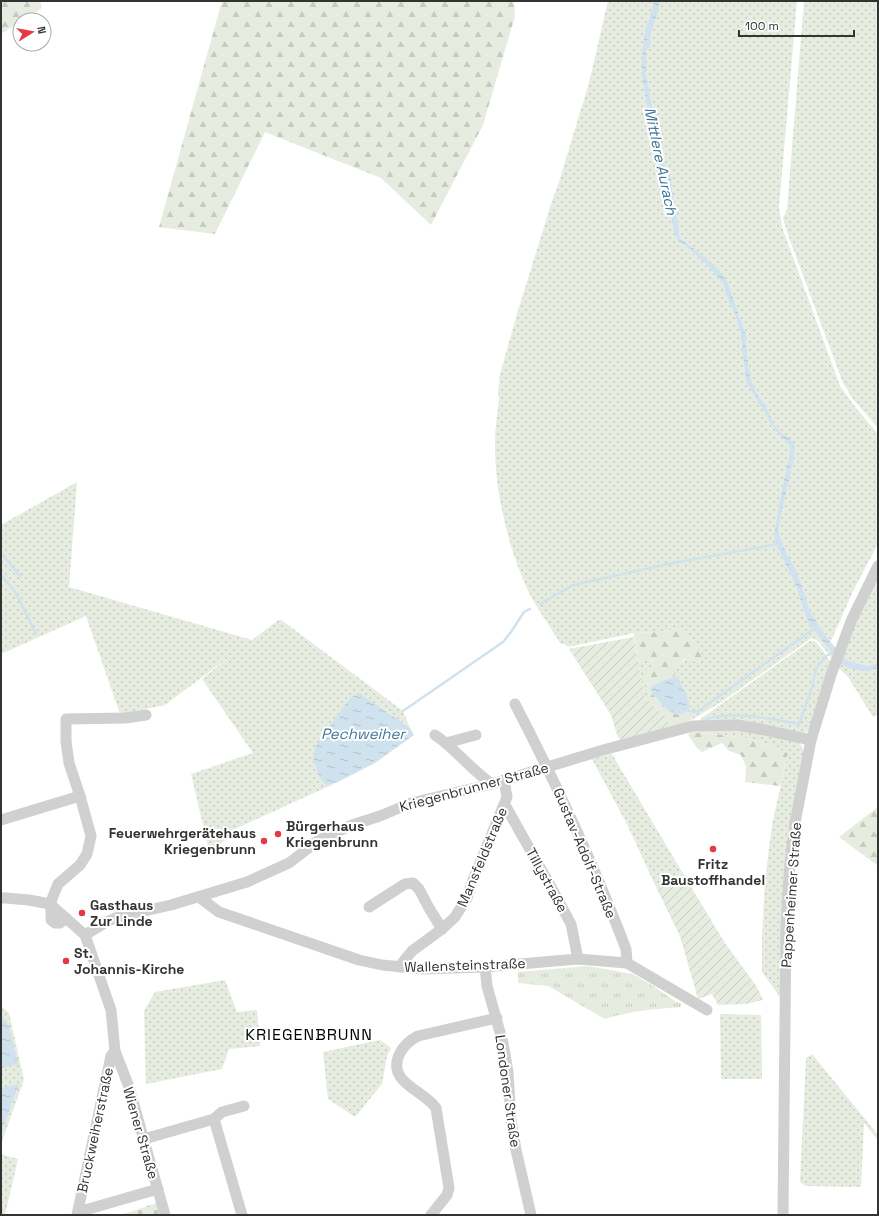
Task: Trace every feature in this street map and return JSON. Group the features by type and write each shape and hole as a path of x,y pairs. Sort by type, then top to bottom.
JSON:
{"street":[{"name":"Pappenheimer Straße","path":"783,1215 786,925 790,862 798,802 811,740 832,672 852,619 878,566"},
{"name":"Gustav-Adolf-Straße","path":"515,704 548,767 585,850 626,949 627,963"},
{"path":"85,935 66,918 55,923 51,920 51,905 58,884 80,865 86,854 91,836 80,796 68,763 66,719 125,718 146,715"},
{"name":"Kriegenbrunner Straße","path":"85,935 106,922 118,917 199,897 267,874 289,863 319,840 352,825 380,816 411,803 492,784 603,750 693,726 738,726 811,740"},
{"path":"435,735 446,743 483,778 492,784"},
{"path":"446,743 476,735"},
{"name":"Mansfeldstraße","path":"400,967 412,951 442,929 455,917 467,898 478,867 505,805 507,797 504,780"},
{"path":"1,820 80,796"},
{"name":"Tillystraße","path":"505,805 571,924 578,959"},
{"path":"369,906 405,884 413,883 419,889 442,929"},
{"name":"Wallensteinstraße","path":"199,897 219,912 359,960 382,965 423,969 485,967 578,959 627,963 707,1010"},
{"path":"1,898 29,900 51,905"},
{"name":"Bruckweiherstraße","path":"85,935 111,1010 115,1051 111,1056 78,1214 158,1190"},
{"name":"Londoner Straße","path":"485,967 487,986 503,1043 508,1072 511,1121 531,1215"},
{"path":"431,1215 448,1194 449,1188 436,1108 432,1102 402,1080 397,1072 396,1063 406,1044 414,1038 497,1018"},
{"name":"Wiener Straße","path":"115,1051 129,1086 165,1215"},
{"path":"144,1139 214,1119 222,1112 244,1106"},
{"path":"214,1119 242,1215"}],"green space":[{"path":"1,1 40,1 42,8 36,12 12,12 12,27 1,34"},
{"path":"222,1 514,1 515,16 483,125 431,225 381,178 265,132 215,234 159,227"},
{"path":"608,1 654,1 644,35 642,55 642,77 647,109 645,118 647,127 653,135 661,174 665,178 677,240 706,264 723,283 725,292 734,311 740,332 746,381 758,403 765,412 771,425 789,445 790,452 774,535 776,545 797,588 808,622 834,655 832,659 819,642 813,638 810,639 720,703 693,719 689,711 689,702 679,678 674,677 678,665 686,658 699,662 702,656 684,628 661,632 634,633 568,647 560,643 534,602 525,584 505,524 497,481 495,430 499,399 499,378 517,314 589,83"},
{"path":"660,1 797,1 779,207 782,227 840,386 878,434 878,544 854,589 831,641 810,611 779,534 780,521 795,449 788,437 775,426 765,404 757,394 750,377 746,343 747,338 727,280 706,258 680,238 671,177 666,171 646,72 646,51 650,46 651,34"},
{"path":"804,1 878,1 878,428 853,399 843,383 783,218 787,209"},
{"path":"77,482 69,587 252,640 280,619 403,711 410,728 361,694 326,785 336,783 237,828 210,855 191,774 253,753 202,679 233,654 165,705 120,714 86,616 1,654 1,525"},
{"path":"878,575 878,663 869,666 847,660 842,656 869,591"},
{"path":"684,628 702,656 699,662 685,658 678,665 674,677 661,681 649,688 657,700 668,710 684,713 689,711 693,719 680,726 670,728 665,715 654,707 645,697 649,695 643,675 645,670 654,668 652,659 638,662 634,633 661,632"},
{"path":"634,637 645,697 654,707 665,715 670,728 623,741 618,738 611,715 569,649"},
{"path":"810,641 814,641 818,644 831,662 809,730 805,733 701,722 700,720 703,717"},
{"path":"652,659 654,669 645,670 649,695 645,697 638,662"},
{"path":"840,662 870,671 878,668 878,715 873,717 848,677 838,667"},
{"path":"733,728 799,742 804,752 780,997 762,972 762,936 765,881 772,825 788,753 745,738 700,732 688,735 690,732"},
{"path":"700,732 745,738 788,753 780,786 745,782 746,766 741,755 729,751 722,743 702,752 697,748 688,735"},
{"path":"612,754 682,872 655,885 627,824 592,759"},
{"path":"878,807 878,866 839,837"},
{"path":"682,872 725,943 757,987 763,1000 746,1004 718,1005 712,994 698,999 680,936 655,885"},
{"path":"588,966 633,974 676,1002 681,1003 681,1007 633,1012 605,1019 548,986 518,983 518,972"},
{"path":"225,980 237,1012 257,1010 260,1046 229,1049 222,1069 146,1084 144,1011 155,992"},
{"path":"1,1006 9,1013 24,1080 1,1144"},
{"path":"720,1014 761,1015 762,1079 721,1079"},
{"path":"380,1040 391,1048 387,1056 382,1084 355,1117 328,1099 323,1052"},
{"path":"812,1054 878,1135 878,1140 864,1123 861,1187 805,1186 800,1182 806,1058"},
{"path":"1,1154 18,1159 5,1215 1,1215"},
{"path":"157,1203 160,1215 121,1215"}],"water":[{"name":"Mittlere Aurach","path":"654,1 660,1 651,34 650,46 646,51 646,72 666,171 671,177 680,238 706,258 727,280 747,338 746,343 750,377 757,394 765,404 775,426 794,443 795,449 793,463 780,521 779,534 797,573 810,611 836,649 847,660 868,666 878,663 878,668 870,671 846,667 823,642 808,622 797,588 776,545 774,535 790,452 789,445 771,425 765,412 758,403 746,381 740,332 734,311 725,292 723,283 706,264 677,240 674,232 665,178 661,174 653,135 647,127 645,118 647,109 642,77 642,55 644,35"},
{"path":"674,677 679,678 690,706 689,711 677,715 661,704 649,688 661,681"},
{"name":"Pechweiher","path":"357,694 361,694 410,728 414,735 375,763 336,783 326,785 319,776 313,758 315,747 349,699"},
{"path":"1,1015 9,1026 18,1064 1,1068"},
{"path":"19,1084 1,1133 1,1088"}],"waterway":[{"path":"540,604 573,585 668,564 778,544"},
{"path":"1,553 20,576"},
{"path":"1,575 16,593 36,634"},
{"path":"403,711 503,642 524,612 530,609"},
{"path":"689,711 697,712 815,628"},
{"path":"828,655 832,653"},
{"path":"706,719 717,716 740,715 799,724 812,688 816,668 826,656"}],"place":[{"name":"Bürgerhaus Kriegenbrunn","path":"278,834"},
{"name":"Feuerwehrgerätehaus Kriegenbrunn","path":"264,841"},
{"name":"Fritz Baustoffhandel","path":"713,849"},
{"name":"Gasthaus Zur Linde","path":"82,913"},
{"name":"St. Johannis-Kirche","path":"66,961"}],"district":[{"name":"KRIEGENBRUNN","path":"309,1034"}]}
